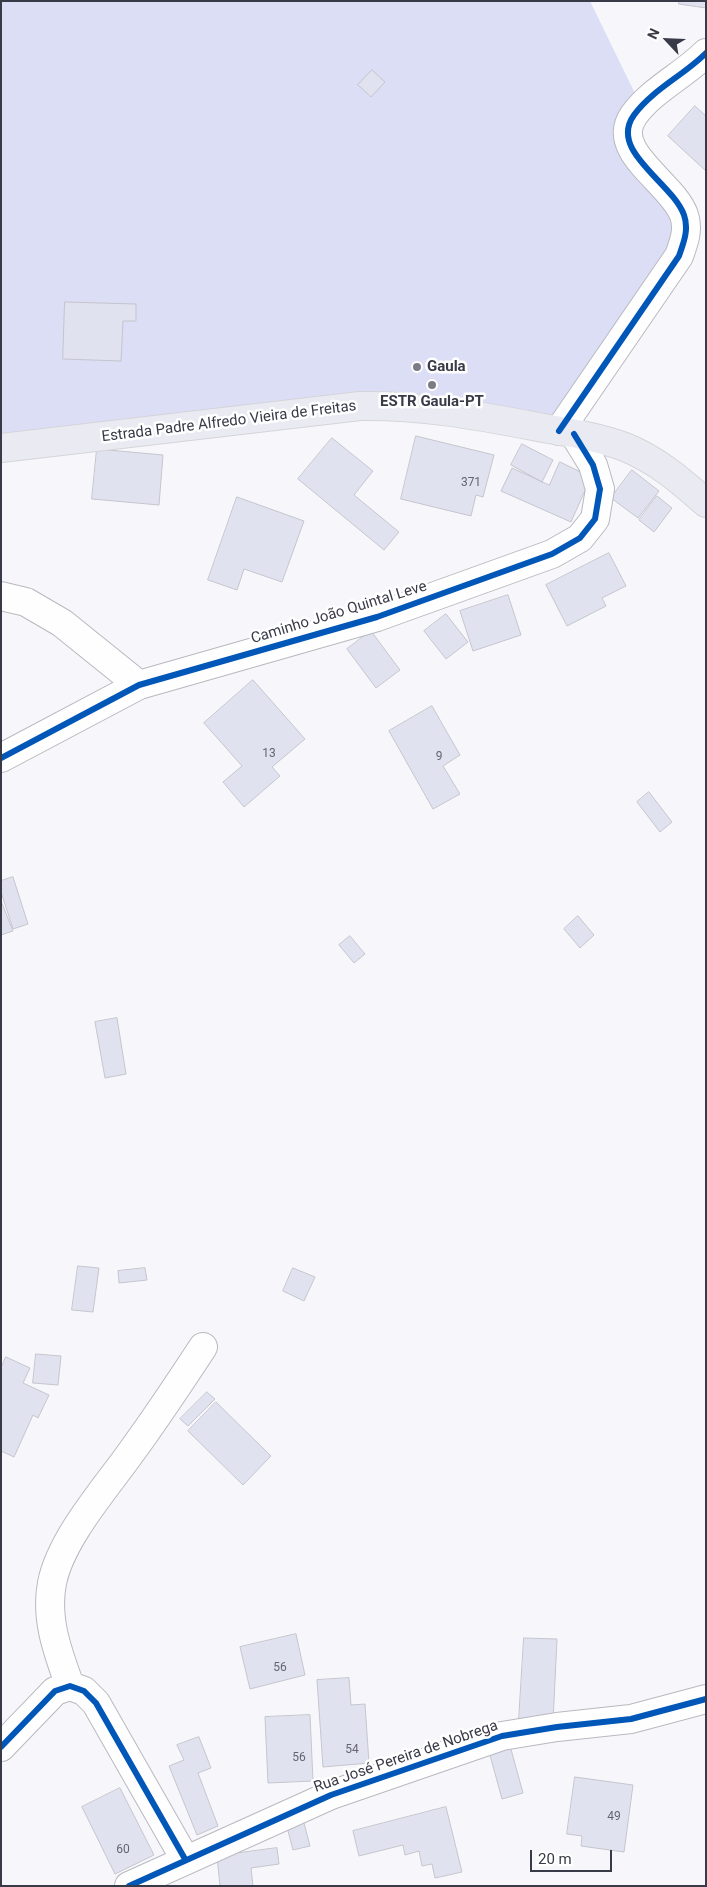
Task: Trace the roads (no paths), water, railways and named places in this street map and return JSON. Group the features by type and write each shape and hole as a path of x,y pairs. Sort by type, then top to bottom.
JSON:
{"main road":[{"name":"Estrada Padre Alfredo Vieira de Freitas","path":"1,448 360,406 401,405 459,412 566,432 613,443 649,459 675,475 706,503"}],"street":[{"path":"566,432 679,256 686,235 684,215 662,182 636,156 627,141 626,128 634,114 651,98 706,53"},
{"name":"Caminho João Quintal Leve","path":"1,758 139,685 377,616 552,554 580,538 595,519 600,489 593,465 566,432"},
{"path":"1,596 26,602 62,623 139,685"},
{"path":"70,1686 53,1636 50,1613 52,1582 70,1538 162,1409 203,1347"},
{"path":"1,1747 55,1691 70,1686 84,1691 96,1703 185,1859"},
{"name":"Rua José Pereira de Nobrega","path":"129,1886 185,1859 331,1795 502,1736 556,1727 631,1719 706,1700"}],"place":[{"name":"Gaula","path":"417,367"},
{"name":"ESTR Gaula-PT","path":"432,385"}]}
